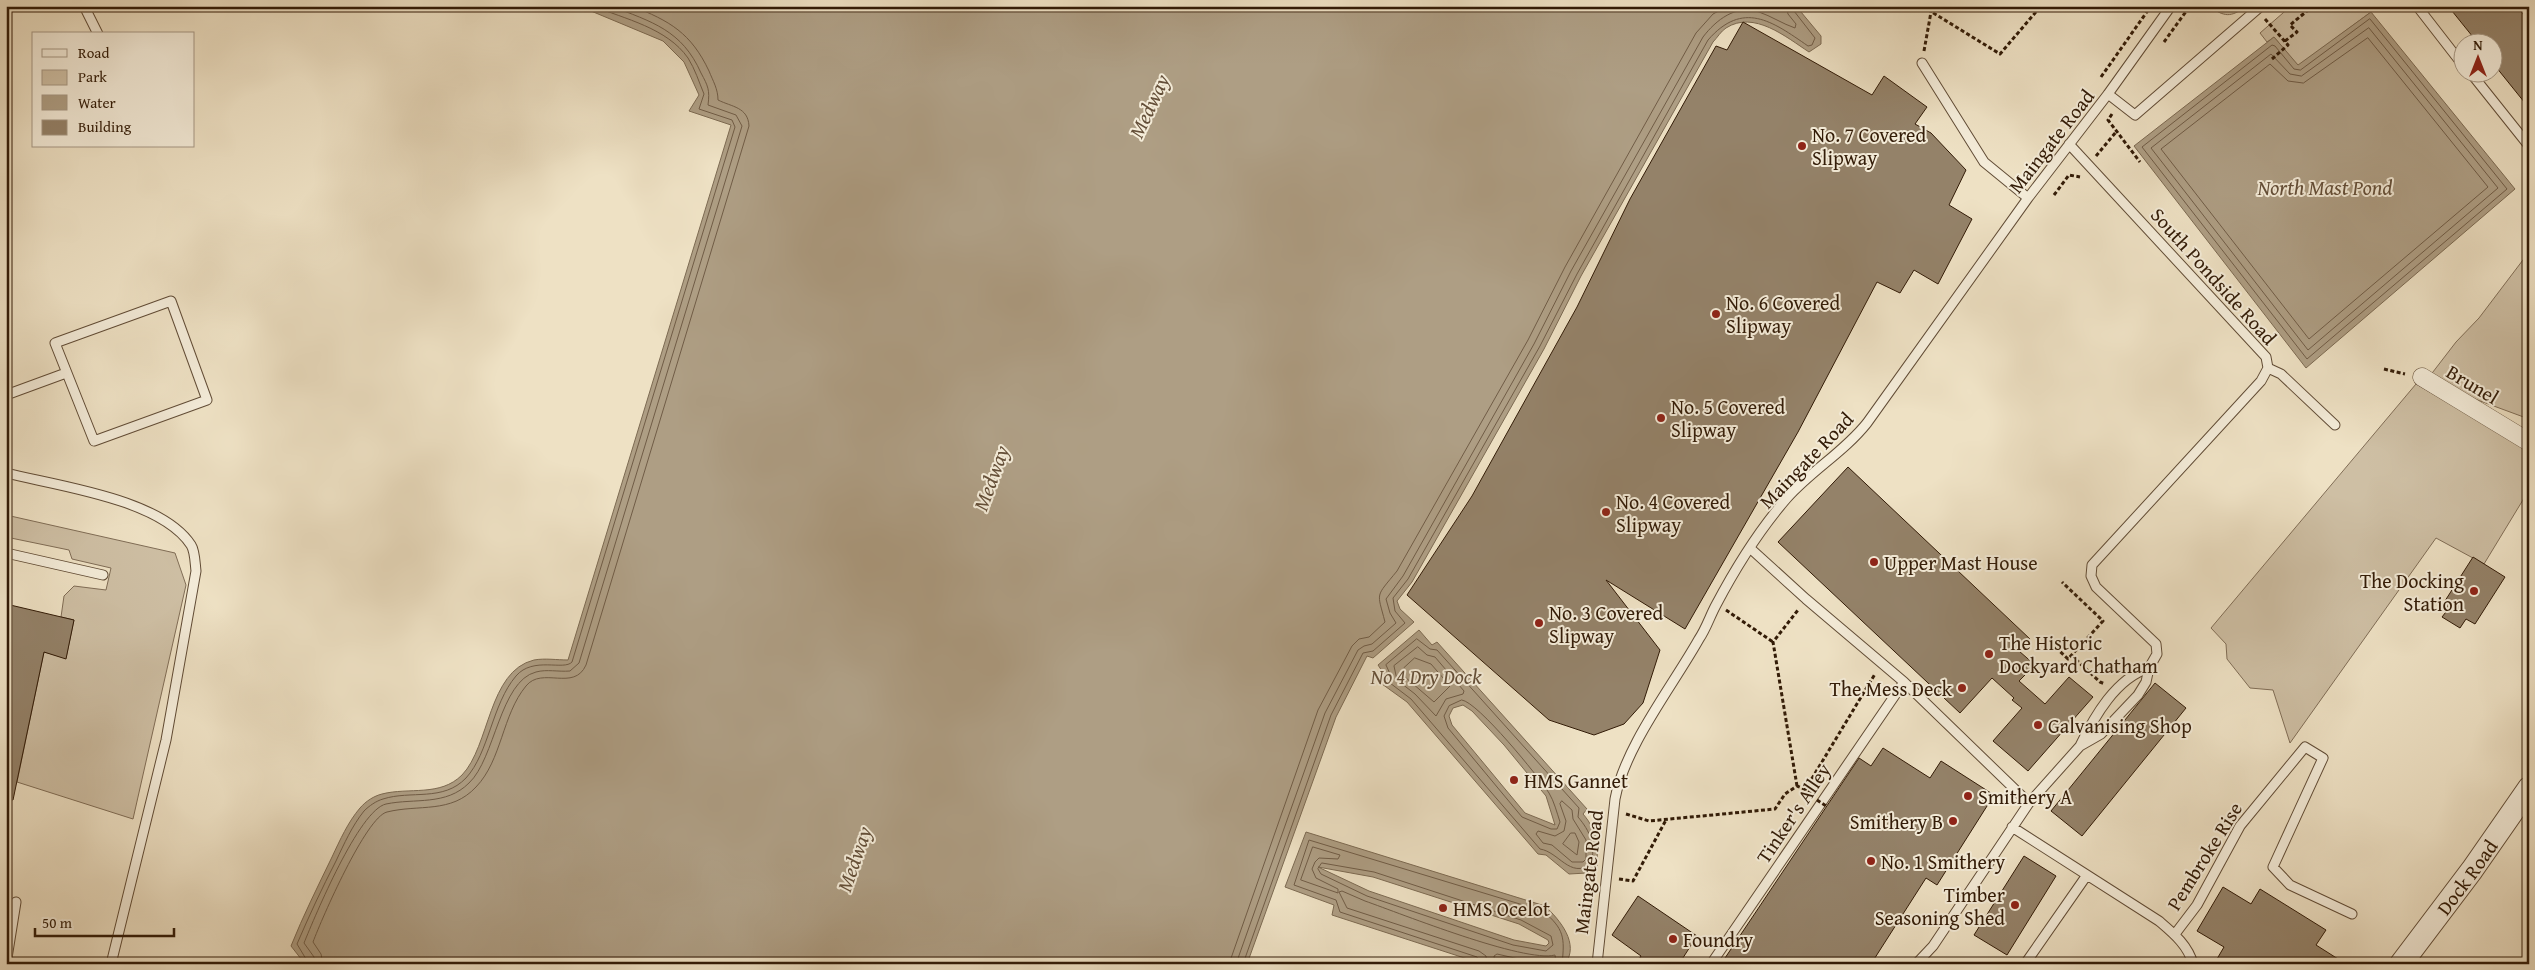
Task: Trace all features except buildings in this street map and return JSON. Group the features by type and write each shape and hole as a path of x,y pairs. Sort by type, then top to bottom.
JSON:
{"street":[{"name":"Brunel","path":"2422,377 2529,442"},
{"name":"Dock Road","path":"2401,964 2472,870 2529,788"}],"lane":[{"path":"84,6 97,32"},
{"name":"Maingate Road","path":"1597,964 1614,810 1621,775 1639,738 1701,637 1717,604 1751,549 1788,498 1852,442 1864,427 2028,198 2108,94 2171,6"},
{"path":"2416,6 2452,51"},
{"path":"2108,94 2135,115 2259,8"},
{"path":"1922,63 1984,162 2028,198"},
{"path":"2478,82 2529,146"},
{"name":"South Pondside Road","path":"2069,144 2266,357 2268,368 2281,374 2335,425"},
{"path":"172,301 207,400 94,441 66,373 55,343 172,301"},
{"path":"2080,746 2101,734 2131,702 2146,682 2149,668 2157,654 2156,644 2096,587 2091,576 2092,565 2261,381 2268,368"},
{"path":"6,395 66,373"},
{"path":"6,473 120,500 150,511 173,525 192,546 196,571 166,740 111,964"},
{"path":"1751,549 1806,599 1904,682 2029,803"},
{"path":"6,553 103,575"},
{"path":"1916,964 1934,946 2029,803 2080,746 2092,721 2136,672 2149,668"},
{"name":"Tinker's Alley","path":"1711,964 1904,682"},
{"name":"Pembroke Rise","path":"2175,934 2197,905 2240,826 2305,747 2323,758 2273,867 2290,885 2352,914"},
{"path":"2012,827 2132,902 2175,934 2190,953 2193,964"},
{"path":"2025,964 2086,875"},
{"path":"6,964 16,902"}],"path":[{"path":"1922,6 2000,54 2041,6"},
{"path":"2285,41 2297,32 2290,25 2313,6"},
{"path":"2259,8 2288,45 2272,59"},
{"path":"1922,63 1931,12"},
{"path":"2120,103 2108,120 2140,162"},
{"path":"2098,155 2116,132"},
{"path":"2054,195 2069,175 2082,178"},
{"path":"2384,369 2422,377"},
{"path":"2051,643 2066,658 2103,620 2062,582"},
{"path":"1773,642 1806,599"},
{"path":"1717,604 1773,642 1797,786"},
{"path":"2071,655 2100,682 2118,690"},
{"path":"1806,790 1882,663"},
{"path":"1797,786 1812,792"},
{"path":"1614,810 1648,821 1775,809 1785,794 1797,786"},
{"path":"1817,800 1826,806"},
{"path":"1606,876 1633,881 1666,819"}],"green space":[{"path":"2209,6 2246,6 2236,13 2228,15"},
{"path":"2291,6 2367,6 2371,12 2298,66 2274,37 2267,42 2260,33"},
{"path":"2529,252 2529,419 2426,381 2456,342 2479,318"},
{"path":"2416,384 2529,450 2529,490 2484,564 2436,538 2290,743 2273,690 2250,688 2227,659 2226,644 2211,628"},
{"path":"6,515 175,553 186,585 133,819 17,782 44,652 66,658 74,620 61,617 64,596 74,586 106,590 111,568 72,559 69,550 6,537"}],"water":[{"name":"Medway","path":"579,6 1796,6 1821,36 1821,44 1809,52 1780,33 1759,24 1748,22 1737,23 1726,28 1713,42 1581,276 1544,349 1412,582 1397,601 1400,609 1414,622 1373,658 1367,656 1336,717 1247,964 305,964 291,946 341,838 360,808 370,799 382,794 434,789 453,782 462,775 471,762 479,746 498,694 507,679 519,667 534,660 568,660 731,125 689,111 699,95 684,62 663,41"},
{"name":"North Mast Pond","path":"2371,12 2515,189 2306,368 2134,146 2274,37 2298,65"},
{"name":"No 4 Dry Dock","path":"1419,630 1432,645 1437,642 1587,809 1583,814 1588,820 1596,838 1597,866 1587,873 1569,874 1546,855 1538,854 1407,702 1382,684 1386,677 1378,665","holes":["1463,705 1472,711 1504,745 1546,796 1555,825 1525,813 1452,725 1449,716 1453,708"]},
{"path":"1306,832 1545,906 1557,918 1566,933 1570,948 1569,956 1565,964 1483,964 1332,915 1334,905 1285,887","holes":["1318,867 1373,877 1519,924 1548,940 1549,943 1546,946 1514,940 1369,891"]}],"place":[{"name":"No. 7 Covered Slipway","path":"1802,146"},
{"name":"No. 6 Covered Slipway","path":"1716,314"},
{"name":"No. 5 Covered Slipway","path":"1661,418"},
{"name":"No. 4 Covered Slipway","path":"1606,512"},
{"name":"Upper Mast House","path":"1874,562"},
{"name":"The Docking Station","path":"2474,591"},
{"name":"No. 3 Covered Slipway","path":"1539,623"},
{"name":"The Historic Dockyard Chatham","path":"1989,654"},
{"name":"The Mess Deck","path":"1962,688"},
{"name":"Galvanising Shop","path":"2038,725"},
{"name":"HMS Gannet","path":"1514,780"},
{"name":"Smithery A","path":"1968,796"},
{"name":"Smithery B","path":"1953,821"},
{"name":"No. 1 Smithery","path":"1871,861"},
{"name":"Timber Seasoning Shed","path":"2015,905"},
{"name":"HMS Ocelot","path":"1443,908"},
{"name":"Foundry","path":"1673,939"}]}
